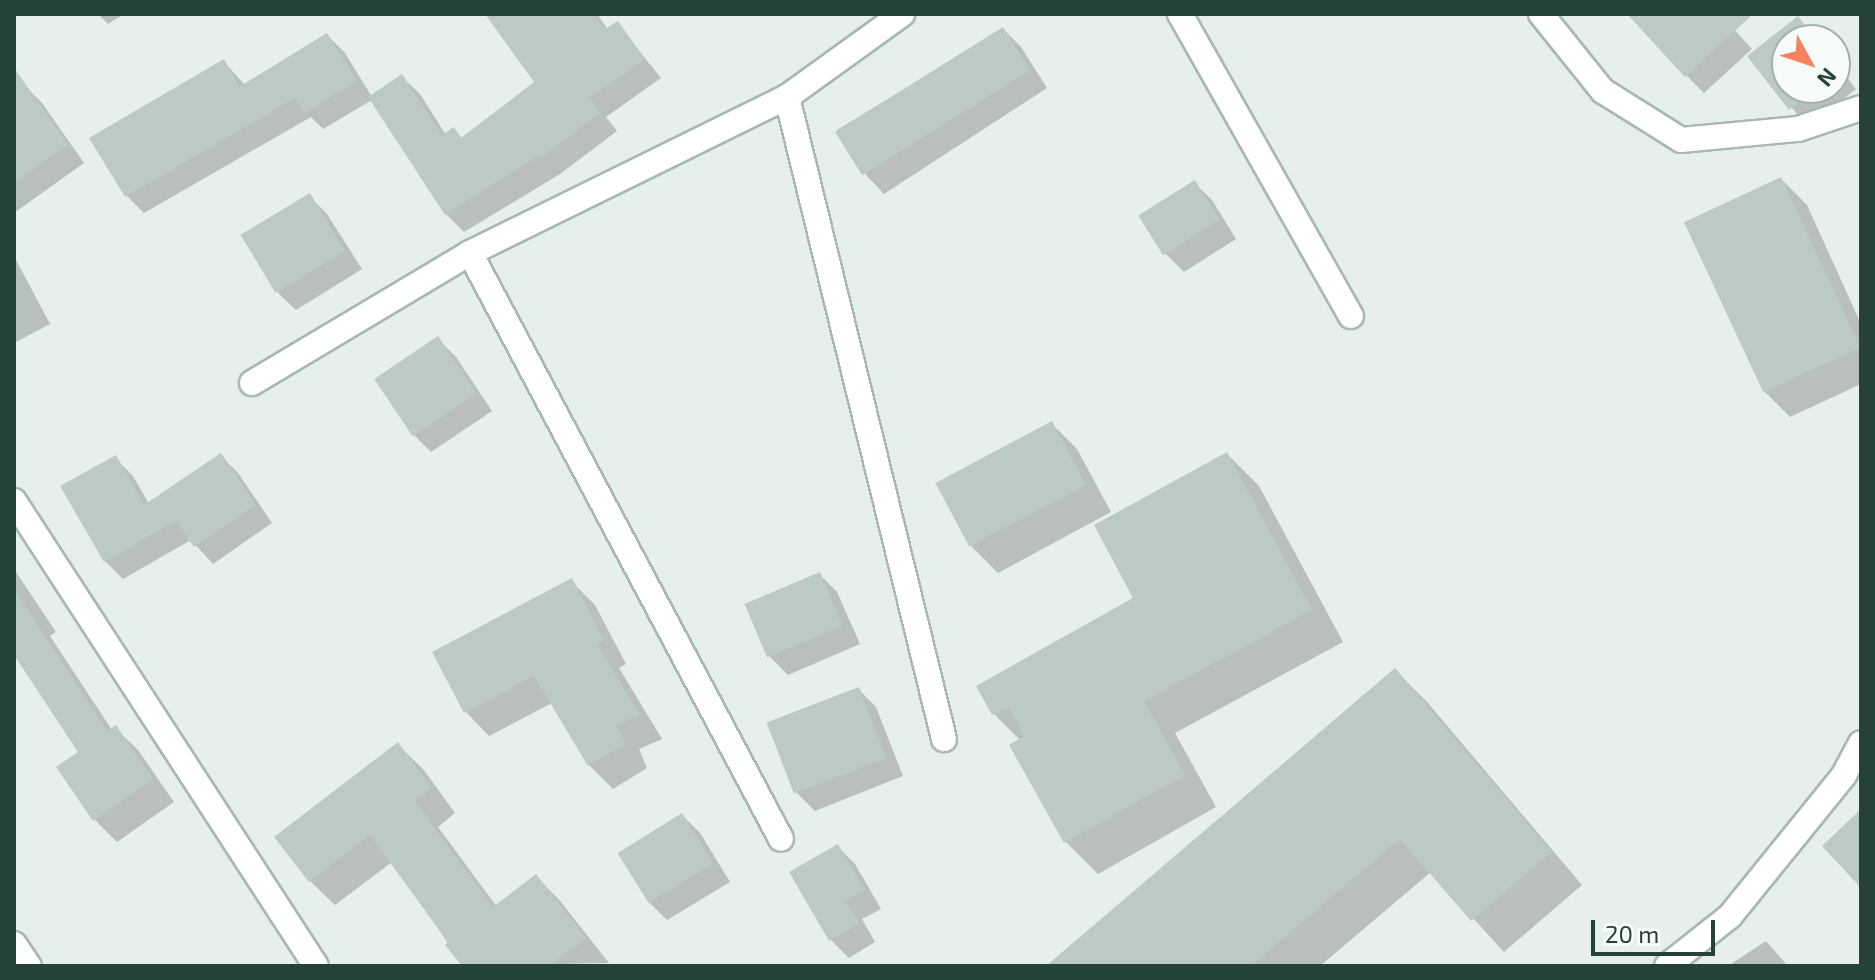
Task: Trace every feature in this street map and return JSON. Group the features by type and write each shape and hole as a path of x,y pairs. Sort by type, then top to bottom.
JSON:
{"street":[{"path":"252,383 470,253 787,97 902,14"},
{"path":"1180,14 1351,316"},
{"path":"1541,14 1603,91 1681,140 1798,129 1861,108"},
{"path":"787,97 944,739"},
{"path":"470,253 781,839"},
{"path":"14,501 316,966"},
{"path":"1667,966 1730,916 1844,775 1861,743"},
{"path":"14,944 29,966"}],"building":[{"path":"485,14 594,14 605,29 618,21 645,59 590,98 600,113 541,158 539,155 445,215 368,97 402,74 442,135 454,127 461,138 534,82"},
{"path":"1627,14 1753,14 1685,77"},
{"path":"1798,16 1804,24 1788,24"},
{"path":"1003,27 1030,70 862,175 835,132"},
{"path":"327,33 357,81 304,113 295,98 125,197 89,138 224,59 239,87"},
{"path":"1771,37 1771,87 1747,56"},
{"path":"14,68 68,144 14,183"},
{"path":"1781,177 1860,347 1763,393 1684,222"},
{"path":"1195,180 1220,220 1163,255 1138,216"},
{"path":"310,193 345,251 276,293 241,235"},
{"path":"438,336 477,393 413,436 374,379"},
{"path":"1052,421 1086,485 969,547 935,483"},
{"path":"1227,452 1312,610 1144,701 1185,775 1064,843 1009,745 1024,736 1010,708 992,715 976,686 1133,598 1094,525"},
{"path":"221,453 256,505 194,547 176,521 104,562 60,486 116,455 144,505"},
{"path":"820,572 843,625 767,657 745,604"},
{"path":"572,578 604,640 597,644 640,715 617,725 625,744 588,766 534,676 464,713 432,652"},
{"path":"14,589 107,731 116,725 153,779 93,821 56,767 78,752 14,655"},
{"path":"1395,668 1552,852 1471,921 1400,839 1251,966 1046,966"},
{"path":"859,687 886,758 794,793 767,722"},
{"path":"398,742 432,788 415,801 493,907 536,874 586,938 550,966 462,966 370,835 309,882 274,837"},
{"path":"1861,809 1861,888 1822,846"},
{"path":"682,813 713,863 649,903 618,853"},
{"path":"838,844 865,890 846,901 859,924 829,941 789,872"}]}
